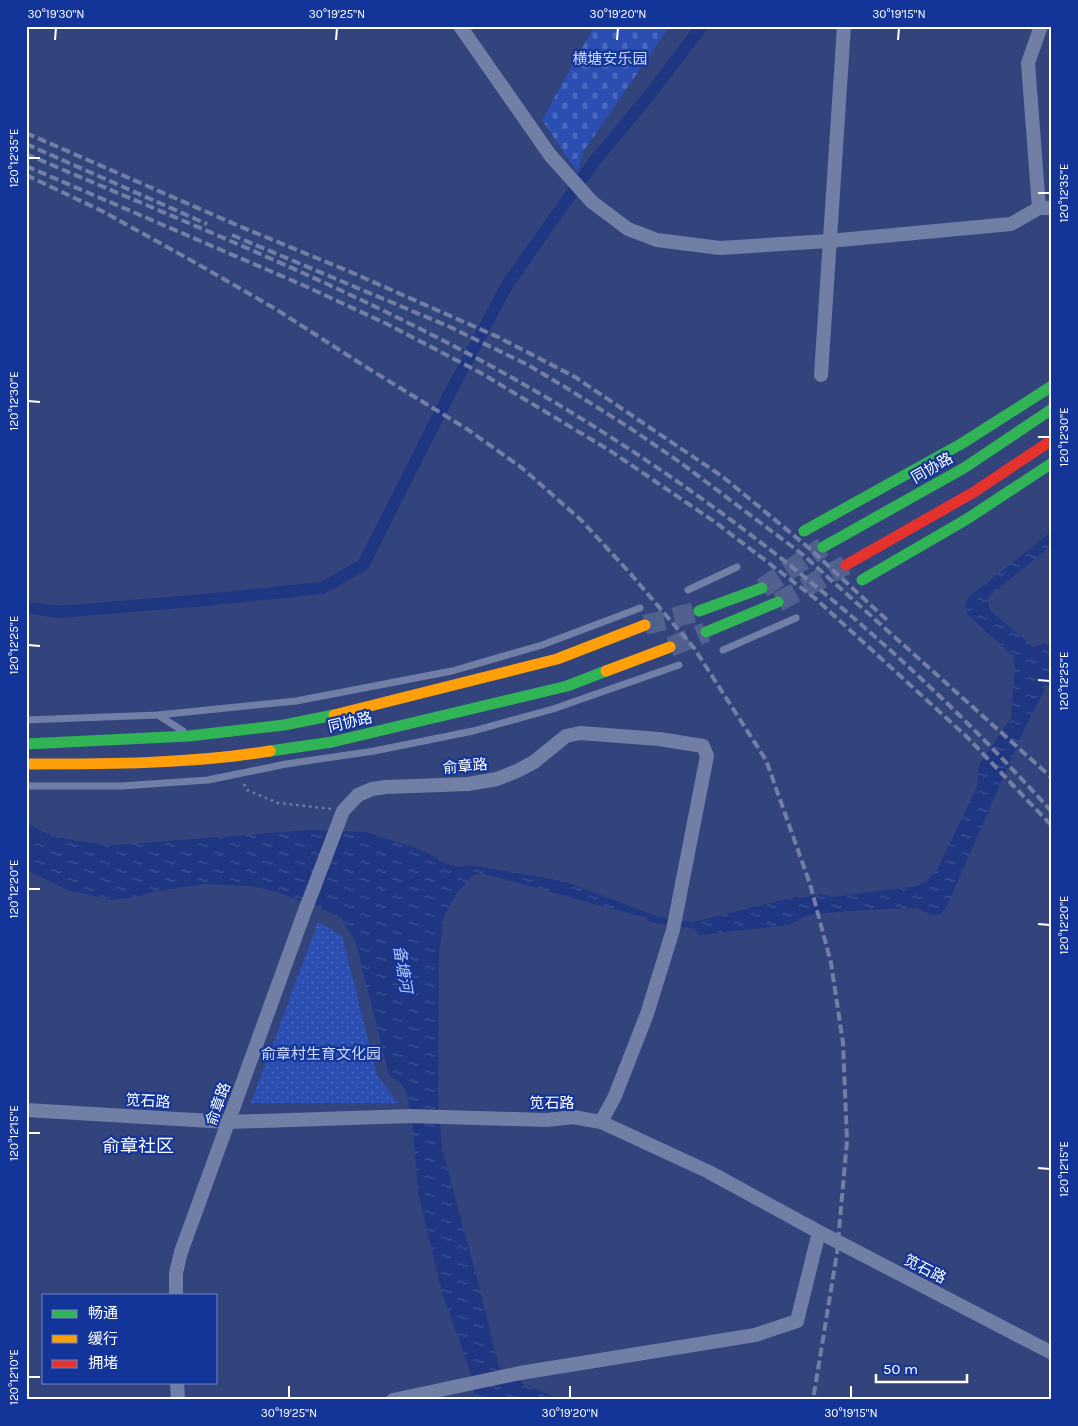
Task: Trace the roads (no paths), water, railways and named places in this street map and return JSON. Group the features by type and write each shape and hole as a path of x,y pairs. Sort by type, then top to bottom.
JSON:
{"main road":[{"path":"804,531 961,444 1052,386"},
{"name":"同协路","path":"823,546 964,468 1052,409"},
{"path":"846,564 974,492 1052,440"},
{"path":"862,580 967,519 1052,463"},
{"path":"699,611 762,588"},
{"path":"706,632 778,602"},
{"name":"同协路","path":"26,744 189,736 284,725 330,716 557,659 645,625"},
{"name":"同协路","path":"26,764 123,764 233,757 332,742 567,686 670,647"}],"street":[{"path":"460,26 556,162 592,202 628,229 657,240 720,248 829,241 1011,224 1045,208 1028,63 1041,26"},
{"path":"821,375 844,26"},
{"name":"俞章路","path":"176,1294 176,1273 181,1252 343,811 358,795 372,789 468,784 497,780 534,762 566,736 580,732 659,739 702,746 707,756 673,930 647,1014 615,1096 600,1122"},
{"name":"笕石路","path":"26,1110 228,1122 410,1116 547,1120 573,1117 600,1122 709,1172 819,1232 1052,1353"},
{"path":"393,1400 520,1372 755,1335 797,1322 819,1232"},
{"path":"177,1384 178,1400"}],"lane":[{"path":"688,590 738,567"},
{"path":"26,720 158,715 296,701 452,671 542,645 640,608"},
{"path":"723,650 796,618"},
{"path":"26,786 122,786 208,780 286,764 374,751 473,731 553,709 679,665"},
{"path":"158,715 189,736"}],"water":[{"name":"备塘河","path":"1052,531 1052,545 989,596 988,603 991,611 1033,647 1046,643 1052,651 1052,688 1046,687 1024,730 946,908 939,915 930,914 916,908 848,911 807,915 789,925 700,935 695,929 649,922 647,918 481,873 472,876 457,893 444,916 439,955 438,1095 442,1148 500,1371 524,1384 562,1400 475,1400 471,1374 442,1292 418,1193 412,1118 406,1090 389,1075 356,943 342,919 320,908 277,892 253,886 204,884 112,900 68,890 26,870 26,821 44,832 56,836 115,845 310,830 366,832 427,852 443,863 458,867 470,865 563,881 659,917 693,922 794,897 802,898 820,894 832,897 917,886 928,880 937,870 977,787 979,765 1011,718 1015,670 1014,657 968,615 965,606 969,597"}],"waterway":[{"path":"26,607 58,612 322,588 363,565 507,285 593,163 648,97 702,26"}],"tunnel":[{"path":"762,588 823,547"},
{"path":"778,602 846,565"},
{"path":"645,625 699,611"},
{"path":"670,647 706,632"}],"railway":[{"path":"26,133 498,337 575,377 723,477 809,548 887,620"},
{"path":"26,144 207,224"},
{"path":"26,154 237,244 393,315 529,387 611,438 692,492 769,549 844,610 917,674 986,742 1052,812"},
{"path":"26,166 305,286 387,324 481,373 609,450 715,522 816,599 966,736 1052,826"},
{"path":"26,175 102,211 274,308 467,429 522,468 581,520 629,572 694,648 766,760 810,884 831,963 843,1043 847,1141 837,1253 813,1400"},
{"path":"232,235 450,327 528,365 630,428 681,463 802,554 1052,778"}],"district":[{"name":"俞章社区","path":"138,1146"}],"park label":[{"name":"横塘安乐园","path":"610,59"},
{"name":"俞章村生育文化园","path":"321,1054"}]}
